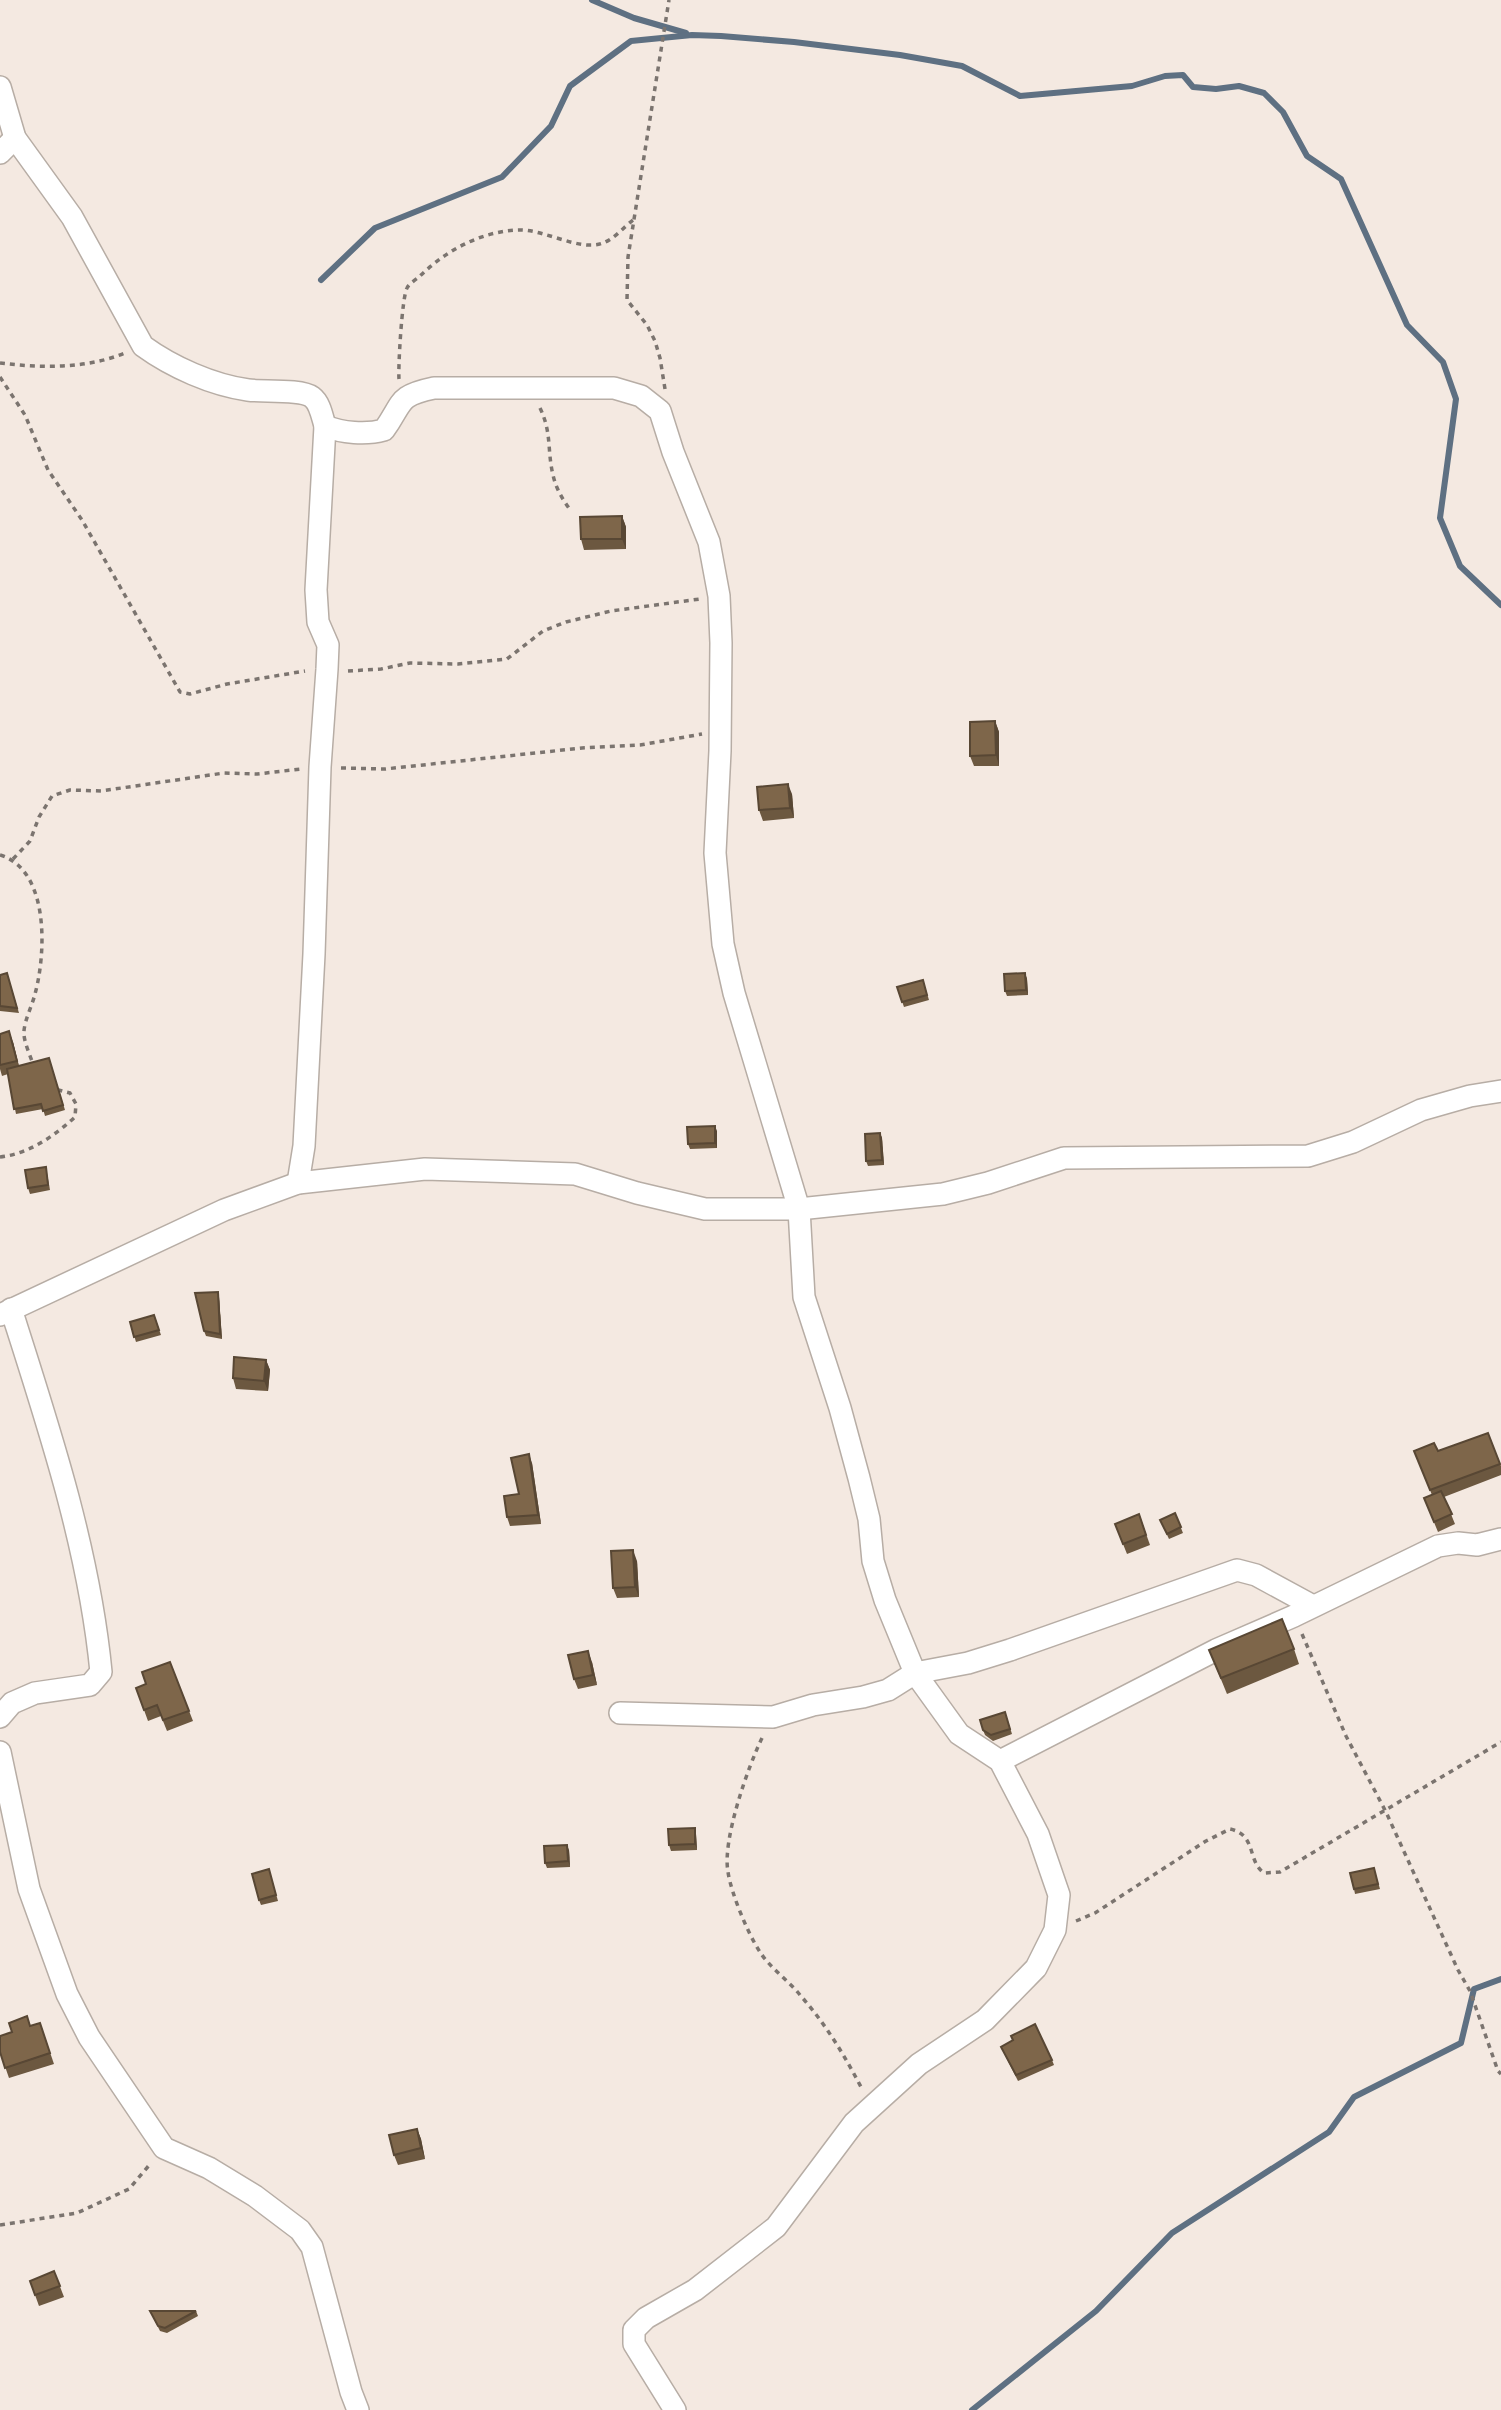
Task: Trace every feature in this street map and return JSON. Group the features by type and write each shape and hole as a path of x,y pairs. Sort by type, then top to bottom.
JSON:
{"street":[{"path":"0,88 7,146 72,218 143,346 157,356 218,384 246,390 304,393 313,397 319,405 325,426 316,590 318,622 328,645 320,767 304,1146 298,1183"},
{"path":"325,426 335,430 384,430 401,401 412,392 433,388 614,388 641,396 660,411 673,452 709,542 719,596 720,730 715,853 723,944 734,993 799,1209 804,1297 840,1408 859,1478 869,1519 873,1561 885,1601 915,1673 959,1734 1000,1762 1038,1834 1059,1895 1055,1930 1036,1968 985,2020 919,2064 854,2123 776,2227 695,2290 646,2318 634,2330 634,2344 675,2410"},
{"path":"0,1717 12,1703 35,1693 90,1685 101,1672 92,1608 62,1470 6,1312 224,1210 298,1183 425,1169 575,1174 637,1193 705,1209 799,1209 943,1194 988,1183 1064,1157 1308,1156 1353,1142 1421,1110 1501,1090"},
{"path":"1000,1762 1216,1650 1438,1546 1458,1543 1477,1545 1501,1539"},
{"path":"620,1713 773,1717 813,1705 863,1698 888,1690 915,1673 968,1663 1010,1650 1237,1570 1256,1575 1304,1611"},
{"path":"0,1752 29,1889 67,1994 89,2036 164,2148 209,2168 256,2196 300,2230 313,2247 358,2410"}],"path":[{"path":"660,411 665,398 660,358 647,325 627,300 628,257 669,0"},
{"path":"401,401 398,363 407,288 428,268 464,244 492,233 521,229 586,245 603,243 635,219"},
{"path":"0,363 74,366 105,362 143,346"},
{"path":"527,390 538,403 549,426 553,476 560,496 571,511"},
{"path":"13,859 30,841 38,817 52,796 70,790 101,791 224,773 257,774 320,767 385,769 582,748 640,746 720,730"},
{"path":"0,855 13,859 31,881 41,917 43,950 36,993 23,1032 37,1077"},
{"path":"0,1157 30,1148 57,1132 75,1117 76,1104 70,1093 46,1086"},
{"path":"1304,1611 1346,1736 1470,1991 1501,2074"},
{"path":"773,1717 753,1756 730,1833 727,1871 737,1903 760,1953 817,2014 865,2095 863,2106 854,2123"},
{"path":"1055,1930 1095,1913 1206,1841 1230,1829 1239,1831 1250,1844 1259,1870 1265,1873 1280,1872 1501,1742"},
{"path":"0,2225 77,2213 130,2189 164,2148"}],"building":[{"path":"622,516 622,539 581,539 580,517"},
{"path":"995,721 996,755 970,756 970,722"},
{"path":"788,784 790,808 759,810 757,787"},
{"path":"7,973 17,1008 0,1006 0,975"},
{"path":"1025,973 1026,990 1005,991 1004,974"},
{"path":"923,980 927,995 902,1002 897,987"},
{"path":"9,1031 17,1061 0,1065 0,1034"},
{"path":"49,1058 63,1105 43,1111 41,1104 14,1109 7,1069"},
{"path":"715,1126 715,1143 688,1144 687,1127"},
{"path":"880,1133 882,1160 866,1161 865,1134"},
{"path":"46,1167 48,1185 28,1188 25,1170"},
{"path":"218,1292 220,1334 204,1331 195,1293"},
{"path":"154,1315 159,1330 134,1337 130,1322"},
{"path":"234,1357 266,1360 264,1381 233,1378"},
{"path":"1488,1433 1500,1464 1430,1490 1414,1451 1434,1443 1438,1451"},
{"path":"529,1454 538,1515 507,1517 504,1496 519,1494 511,1458"},
{"path":"1441,1491 1452,1514 1434,1522 1424,1498"},
{"path":"1175,1513 1181,1527 1167,1534 1160,1520"},
{"path":"1139,1514 1146,1535 1123,1544 1115,1524"},
{"path":"633,1550 635,1587 613,1588 611,1551"},
{"path":"1282,1619 1294,1649 1221,1678 1209,1650"},
{"path":"588,1651 593,1675 574,1679 568,1655"},
{"path":"170,1662 189,1711 163,1720 157,1705 144,1710 136,1688 146,1684 142,1672"},
{"path":"1005,1712 1010,1729 991,1735 983,1730 980,1720"},
{"path":"695,1828 695,1844 669,1845 668,1829"},
{"path":"567,1845 568,1861 545,1863 544,1846"},
{"path":"1374,1868 1378,1884 1354,1889 1350,1873"},
{"path":"269,1869 276,1895 259,1900 252,1874"},
{"path":"27,2016 30,2026 40,2023 50,2053 5,2068 0,2052 0,2036 12,2032 9,2023"},
{"path":"1035,2024 1052,2060 1016,2075 1001,2047 1013,2040 1011,2036"},
{"path":"417,2129 421,2148 394,2155 389,2135"},
{"path":"54,2271 60,2286 35,2295 30,2281"},
{"path":"150,2311 196,2311 165,2328 158,2326"}],"waterway":[{"path":"592,0 634,18 686,33"},
{"path":"321,280 375,228 502,177 551,126 570,86 631,41 692,35 721,36 900,55 962,66 1020,96 1132,86 1165,76 1183,75 1193,87 1216,89 1239,86 1264,93 1283,112 1307,156 1341,179 1407,325 1443,362 1456,399 1440,518 1460,566 1501,605"},
{"path":"972,2410 1096,2311 1172,2233 1329,2132 1354,2097 1461,2043 1474,1989 1501,1979"}]}
